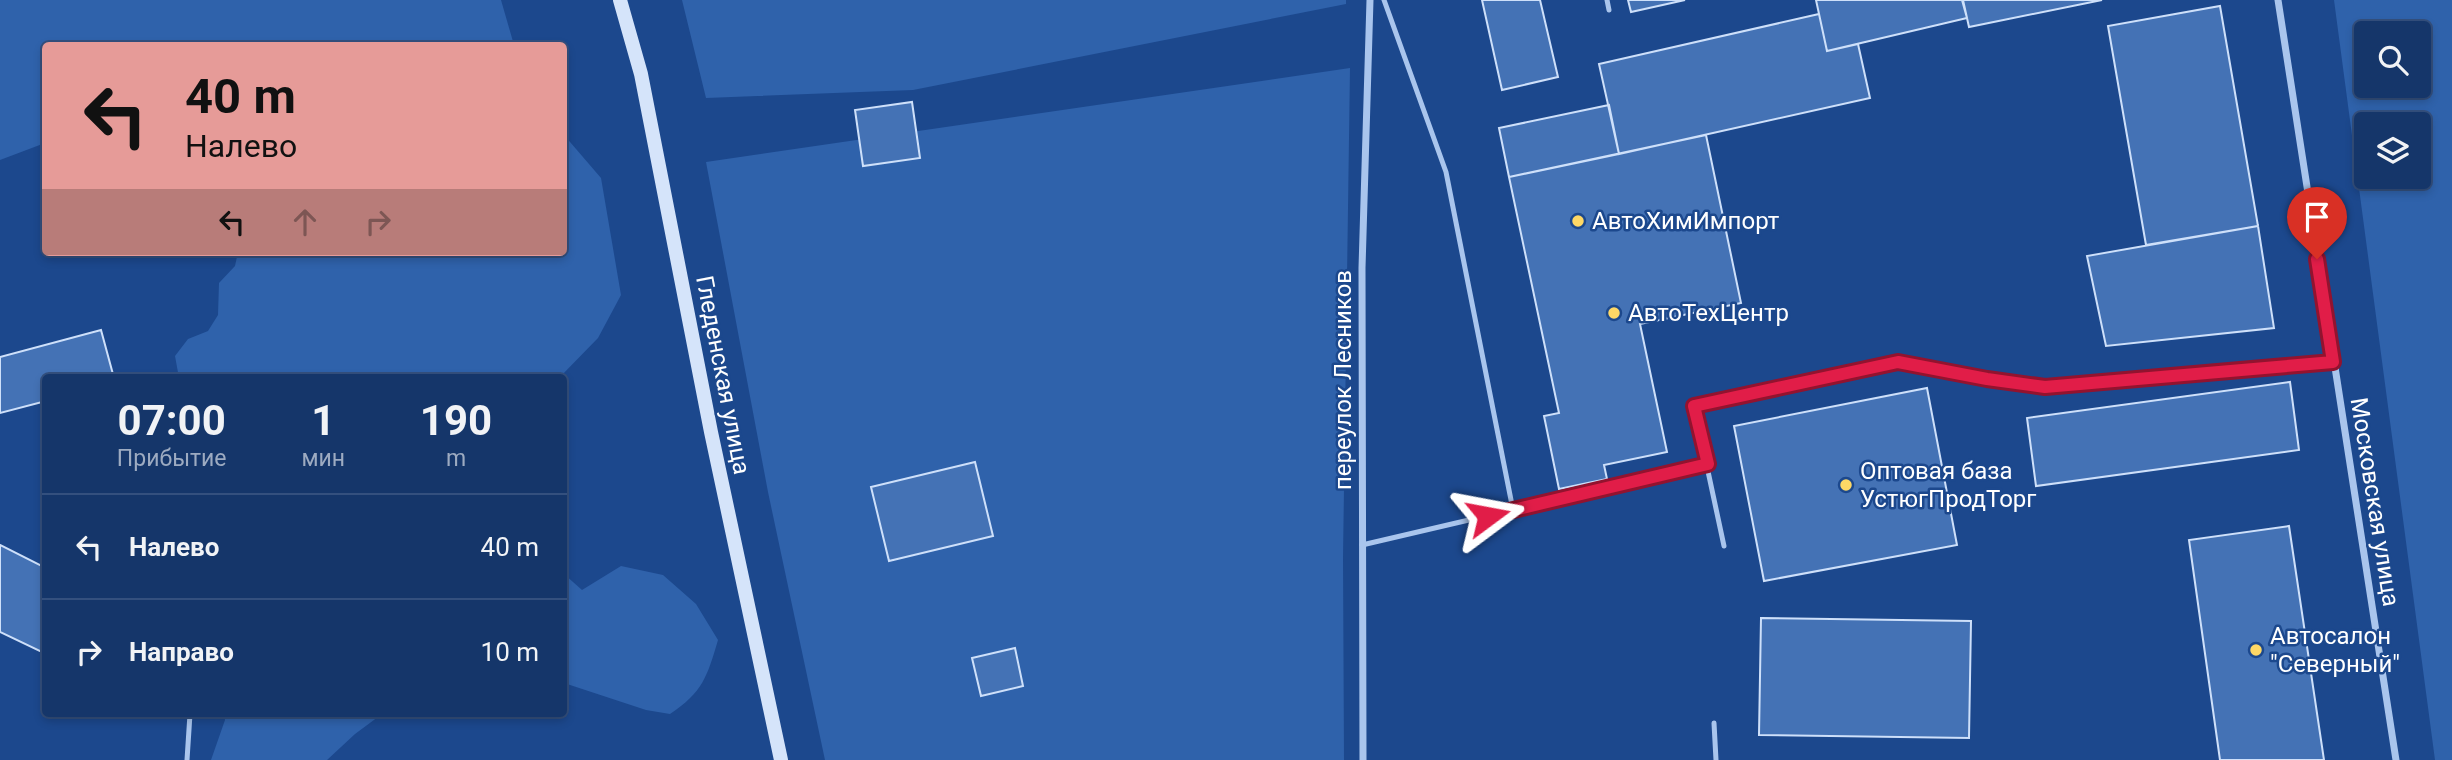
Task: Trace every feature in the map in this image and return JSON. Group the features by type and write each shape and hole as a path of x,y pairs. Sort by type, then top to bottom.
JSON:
{"main road":[{"name":"Гледенская улица","path":"620,0 641,75 711,432 781,760"}],"street":[{"name":"переулок Лесников","path":"1363,760 1362,268 1370,0"},
{"name":"Московская улица","path":"2278,0 2396,760"}],"lane":[{"path":"1384,0 1446,172 1513,510"},
{"path":"1606,0 1609,10"},
{"path":"1724,546 1694,406 1898,362 2045,387 2333,362"},
{"path":"1362,545 1708,464"},
{"path":"187,760 190,717"},
{"path":"1714,723 1716,760"}],"shaded area":[{"path":"0,0 501,0 513,42 42,42 42,144 0,160"},
{"path":"682,0 1346,0 1346,4 913,90 706,98"},
{"path":"2334,0 2452,0 2452,760 2435,760 2359,189 2431,189 2431,112 2354,112 2354,150"},
{"path":"1350,68 1343,558 1344,760 825,760 768,492 706,162"},
{"path":"567,138 601,178 621,295 598,338 563,374 178,374 175,356 188,339 208,331 218,315 219,283 235,266 237,256 567,256"},
{"path":"621,566 663,575 696,604 718,640 697,691 670,714 646,710 567,684 567,577 582,590"},
{"path":"224,717 378,717 327,760 211,760"}],"building":[{"path":"1482,0 1540,0 1558,77 1502,90"},
{"path":"1628,0 1685,0 1631,12"},
{"path":"1816,0 1962,0 1967,18 1827,51"},
{"path":"1963,0 2102,0 1969,27"},
{"path":"2220,6 2258,226 2146,245 2108,26"},
{"path":"1819,14 1827,51 1858,44 1870,98 1619,154 1599,64"},
{"path":"912,102 920,158 863,166 855,110"},
{"path":"1609,105 1619,154 1509,177 1499,128"},
{"name":"АвтоТехЦентр","path":"1706,135 1741,303 1640,324 1667,452 1604,465 1607,479 1559,489 1544,416 1559,413 1509,177"},
{"path":"2258,226 2274,328 2106,346 2087,256"},
{"path":"101,330 113,374 42,374 42,402 0,413 0,357"},
{"path":"2290,382 2299,450 2036,486 2027,418"},
{"name":"Оптовая база УстюгПродТорг","path":"1927,388 1957,545 1764,581 1734,426"},
{"path":"975,462 993,536 889,561 871,487"},
{"name":"Автосалон \"Северный\"","path":"2289,526 2324,760 2220,760 2189,540"},
{"path":"0,545 42,566 42,652 0,632"},
{"path":"1761,618 1971,621 1969,738 1759,735"},
{"path":"1015,648 1023,686 981,696 972,658"}],"place":[{"name":"АвтоХимИмпорт","path":"1578,221"},
{"name":"АвтоТехЦентр","path":"1614,313"},
{"name":"Оптовая база УстюгПродТорг","path":"1846,485"},
{"name":"Автосалон \"Северный\"","path":"2256,650"}],"route":[{"path":"1488,516 1708,464 1694,406 1898,362 2045,387 2333,362 2317,259"}]}
